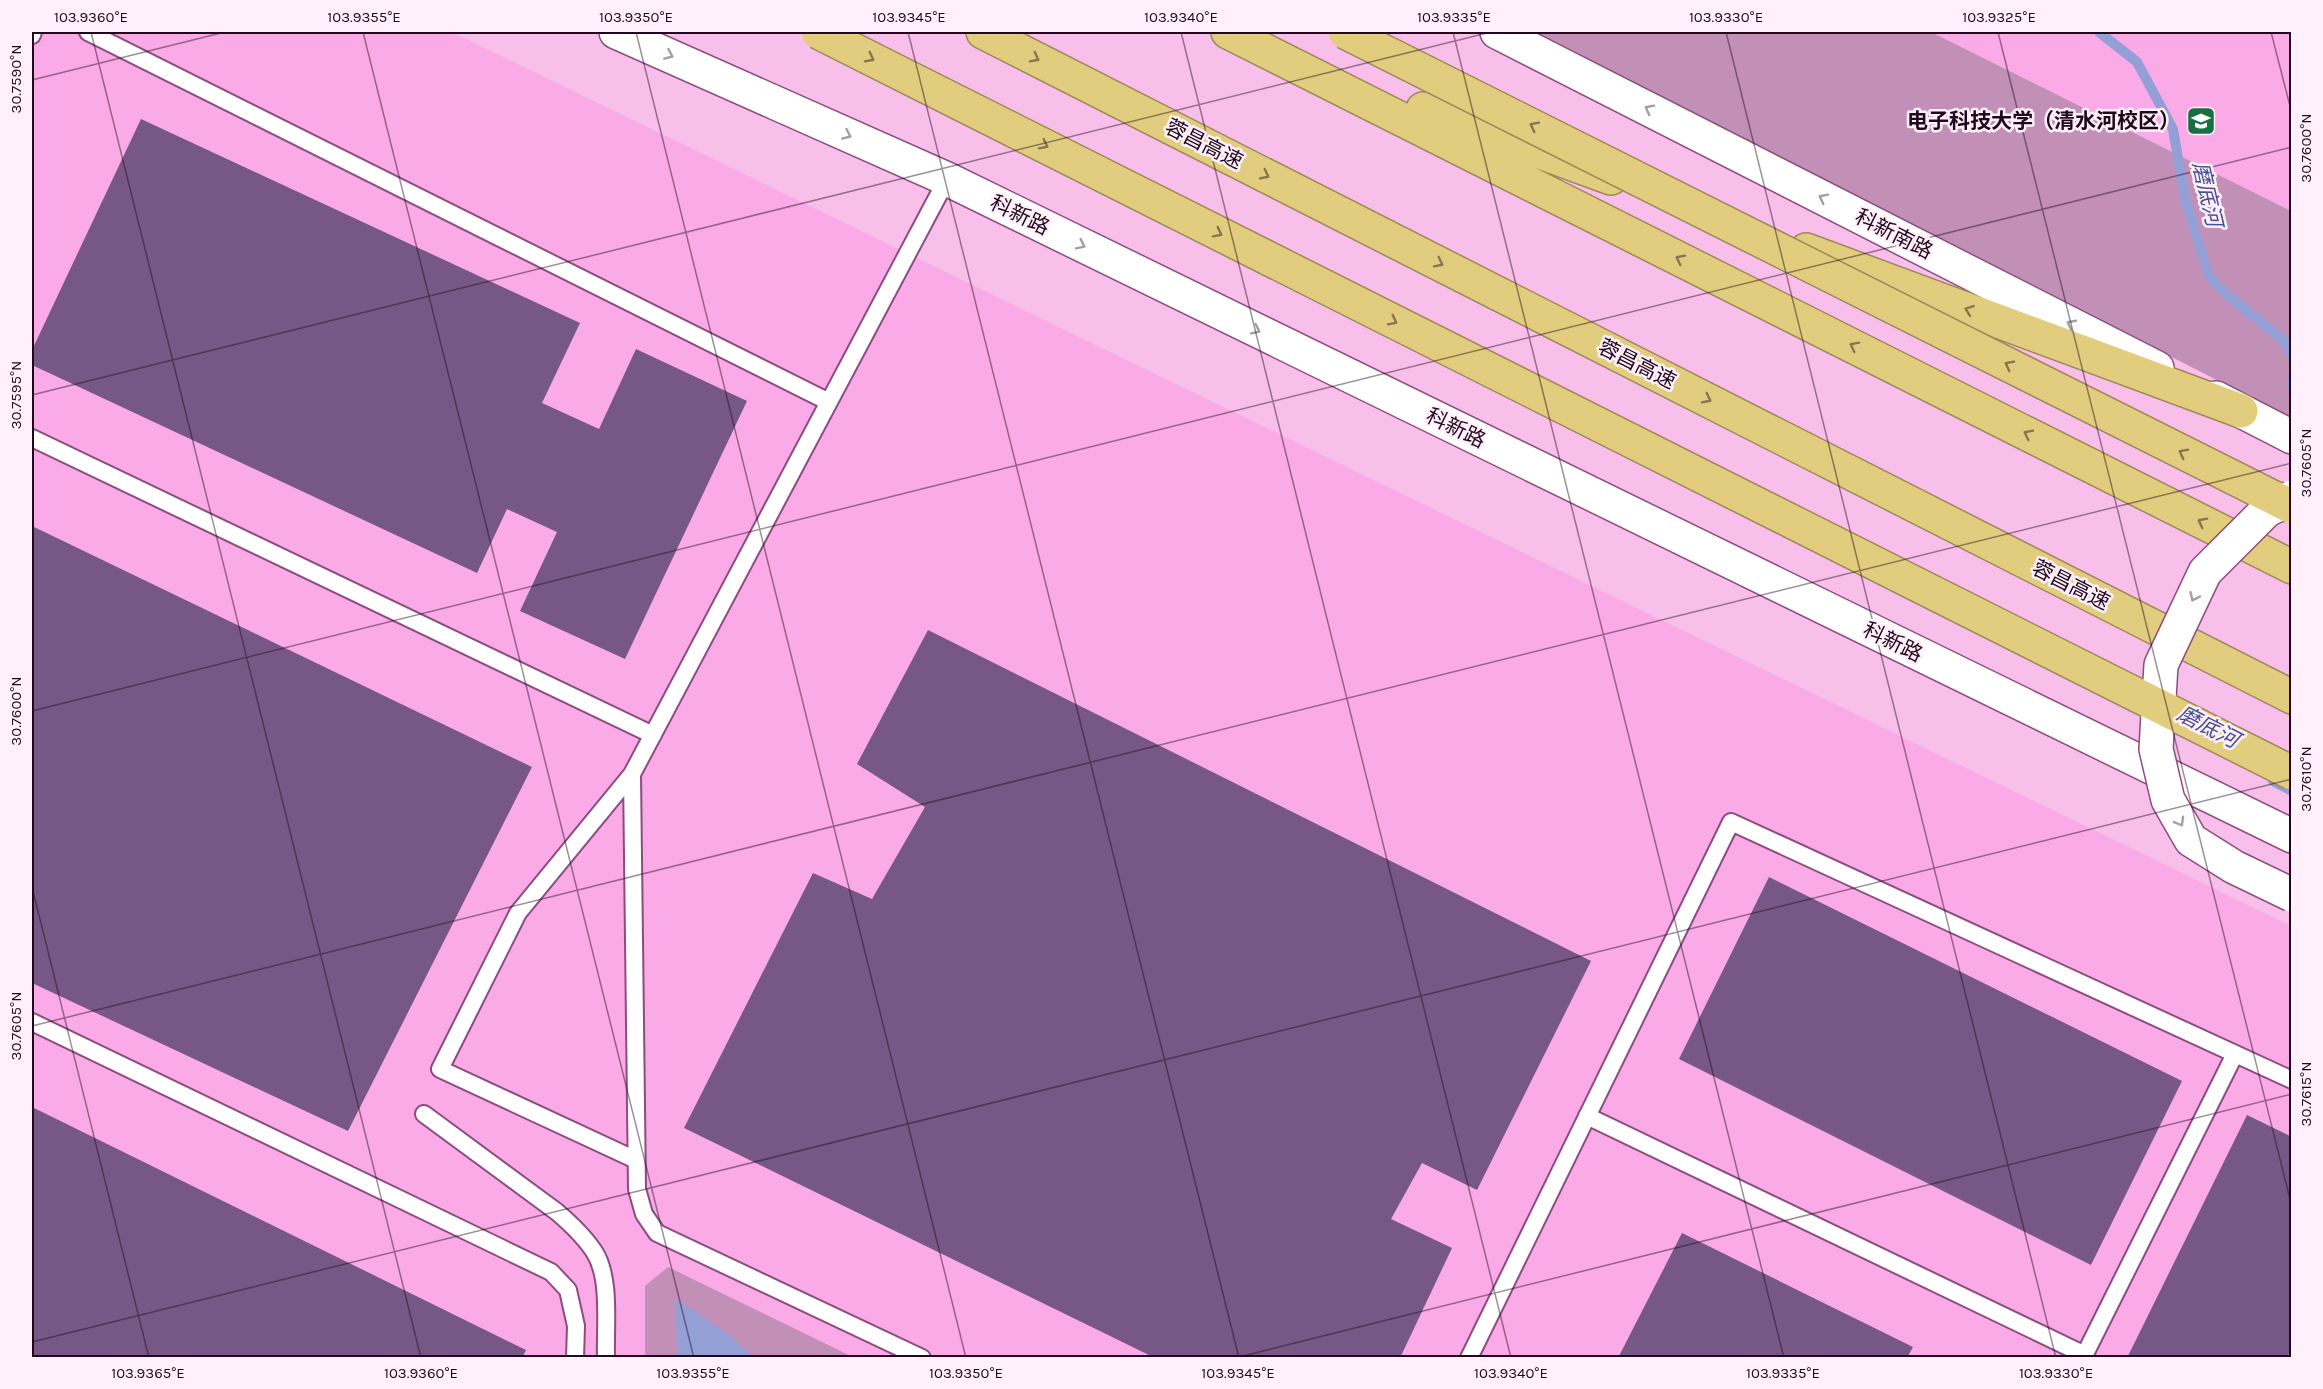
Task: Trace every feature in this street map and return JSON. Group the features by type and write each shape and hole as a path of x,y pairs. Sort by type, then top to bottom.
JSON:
{"highway":[{"path":"818,32 2292,773"},
{"name":"蓉昌高速","path":"983,32 2292,697"},
{"path":"1228,32 2292,567"},
{"path":"1345,32 2292,507"},
{"path":"1276,55 2241,411"}],"main road":[{"name":"科新路","path":"616,32 947,179 2292,837"},
{"name":"科新南路","path":"1497,32 2292,437"},
{"path":"2292,497 2266,511 2205,572 2161,665 2156,748 2168,800 2191,840 2234,867 2292,896"}],"lane":[{"path":"88,32 829,402"},
{"path":"636,1160 440,1069 518,913 632,774 947,179"},
{"path":"32,438 653,735"},
{"path":"632,774 636,1160 637,1189 644,1214 657,1233 922,1358"},
{"path":"1469,1358 1731,822 2292,1080"},
{"path":"32,1022 551,1272 568,1290 576,1326 575,1358"},
{"path":"1587,1116 2084,1356 2235,1054"},
{"path":"424,1114 557,1212 577,1229 596,1254 604,1278 606,1358"}],"shaded area":[{"path":"32,32 452,32 2291,926 2291,1357 32,1357"},
{"path":"1537,32 1931,32 2291,211 2291,418"},
{"name":"电子科技大学（清水河校区）","path":"1931,32 2291,32 2291,211"},
{"path":"668,1267 853,1357 645,1358 645,1286"}],"water":[{"path":"676,1299 731,1336 753,1357 677,1357"}],"building":[{"path":"141,119 580,323 542,403 599,429 636,349 747,401 625,659 520,611 557,532 507,509 477,573 32,365 32,350"},
{"path":"32,526 532,767 348,1131 32,983"},
{"path":"928,630 1591,961 1477,1190 1422,1163 1391,1219 1452,1248 1400,1358 1155,1358 684,1128 813,873 872,899 925,807 857,764"},
{"path":"1769,877 2182,1081 2091,1265 1679,1059"},
{"path":"32,1107 526,1350 522,1358 32,1358"},
{"path":"2247,1115 2292,1137 2292,1347 2287,1358 2127,1358"},
{"path":"1682,1233 1913,1347 1907,1358 1618,1358"}],"waterway":[{"name":"磨底河","path":"2099,32 2137,62 2173,129 2185,199 2209,276 2225,293 2284,341 2292,356"},
{"name":"磨底河","path":"2273,781 2292,791"}],"place":[{"name":"电子科技大学（清水河校区）","path":"2201,121"}]}
